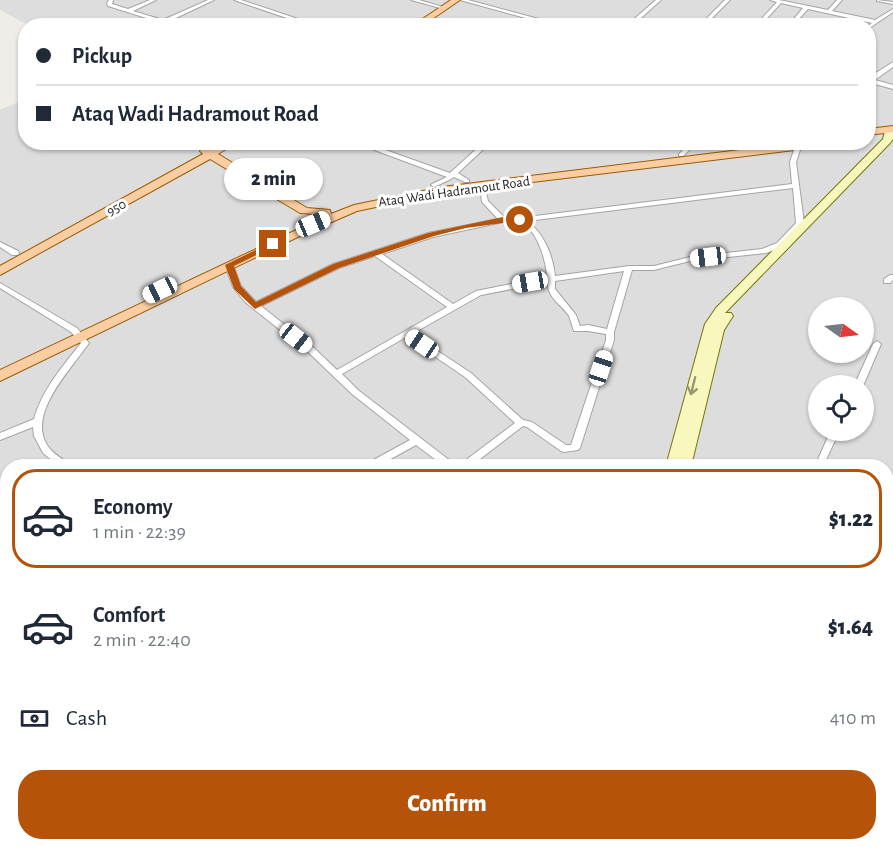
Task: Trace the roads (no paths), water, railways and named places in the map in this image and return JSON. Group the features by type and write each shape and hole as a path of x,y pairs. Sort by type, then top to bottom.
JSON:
{"main road":[{"path":"428,18 456,0"},
{"path":"438,18 464,0"},
{"path":"876,132 891,133"},
{"path":"876,137 891,133"},
{"name":"950","path":"0,271 209,150"},
{"name":"950","path":"0,261 214,150"},
{"name":"Ataq Wadi Hadramout Road","path":"0,376 77,334 299,223 326,212 434,185 721,150"},
{"name":"Ataq Wadi Hadramout Road","path":"0,366 230,265 320,221 384,197 758,150"},
{"path":"205,154 304,211 326,212"},
{"path":"205,154 296,212 300,218 299,223"}],"street":[{"path":"111,0 110,5 151,18"},
{"path":"128,11 154,0"},
{"path":"173,18 212,0"},
{"path":"236,0 292,18"},
{"path":"413,0 444,8"},
{"path":"464,0 533,18"},
{"path":"638,18 659,0"},
{"path":"709,18 728,0"},
{"path":"772,0 857,18"},
{"path":"829,12 840,0"},
{"path":"879,0 893,3"},
{"path":"765,18 780,2"},
{"path":"797,18 807,8"},
{"path":"876,22 893,10"},
{"path":"876,76 893,64"},
{"path":"876,82 893,87"},
{"path":"876,149 891,133"},
{"path":"686,459 718,330 728,314 893,149"},
{"path":"386,150 467,181"},
{"path":"434,185 452,174 479,150"},
{"path":"681,155 686,150"},
{"path":"336,374 453,307 479,293 492,289 628,268 654,268 690,259 763,251 780,244 800,223 792,162 796,150"},
{"path":"675,459 709,327 720,311 875,150"},
{"path":"482,185 485,202 503,220"},
{"path":"255,306 336,266 431,235 503,220 520,220 795,186"},
{"path":"520,220 529,225 540,242 552,269 553,294 567,307 576,321 577,329 588,328 610,332"},
{"path":"0,244 15,253"},
{"path":"376,253 453,307"},
{"path":"230,265 237,287 255,306 311,350 415,441 440,459"},
{"path":"407,334 468,375 521,423 529,424 564,449 571,450 577,445 628,268"},
{"path":"0,285 77,334 85,343 55,382 36,422 37,434 44,448 57,459"},
{"path":"863,375 877,344"},
{"path":"0,437 36,422"},
{"path":"474,459 521,423"},
{"path":"383,459 415,441"},
{"path":"822,459 831,441"}]}
